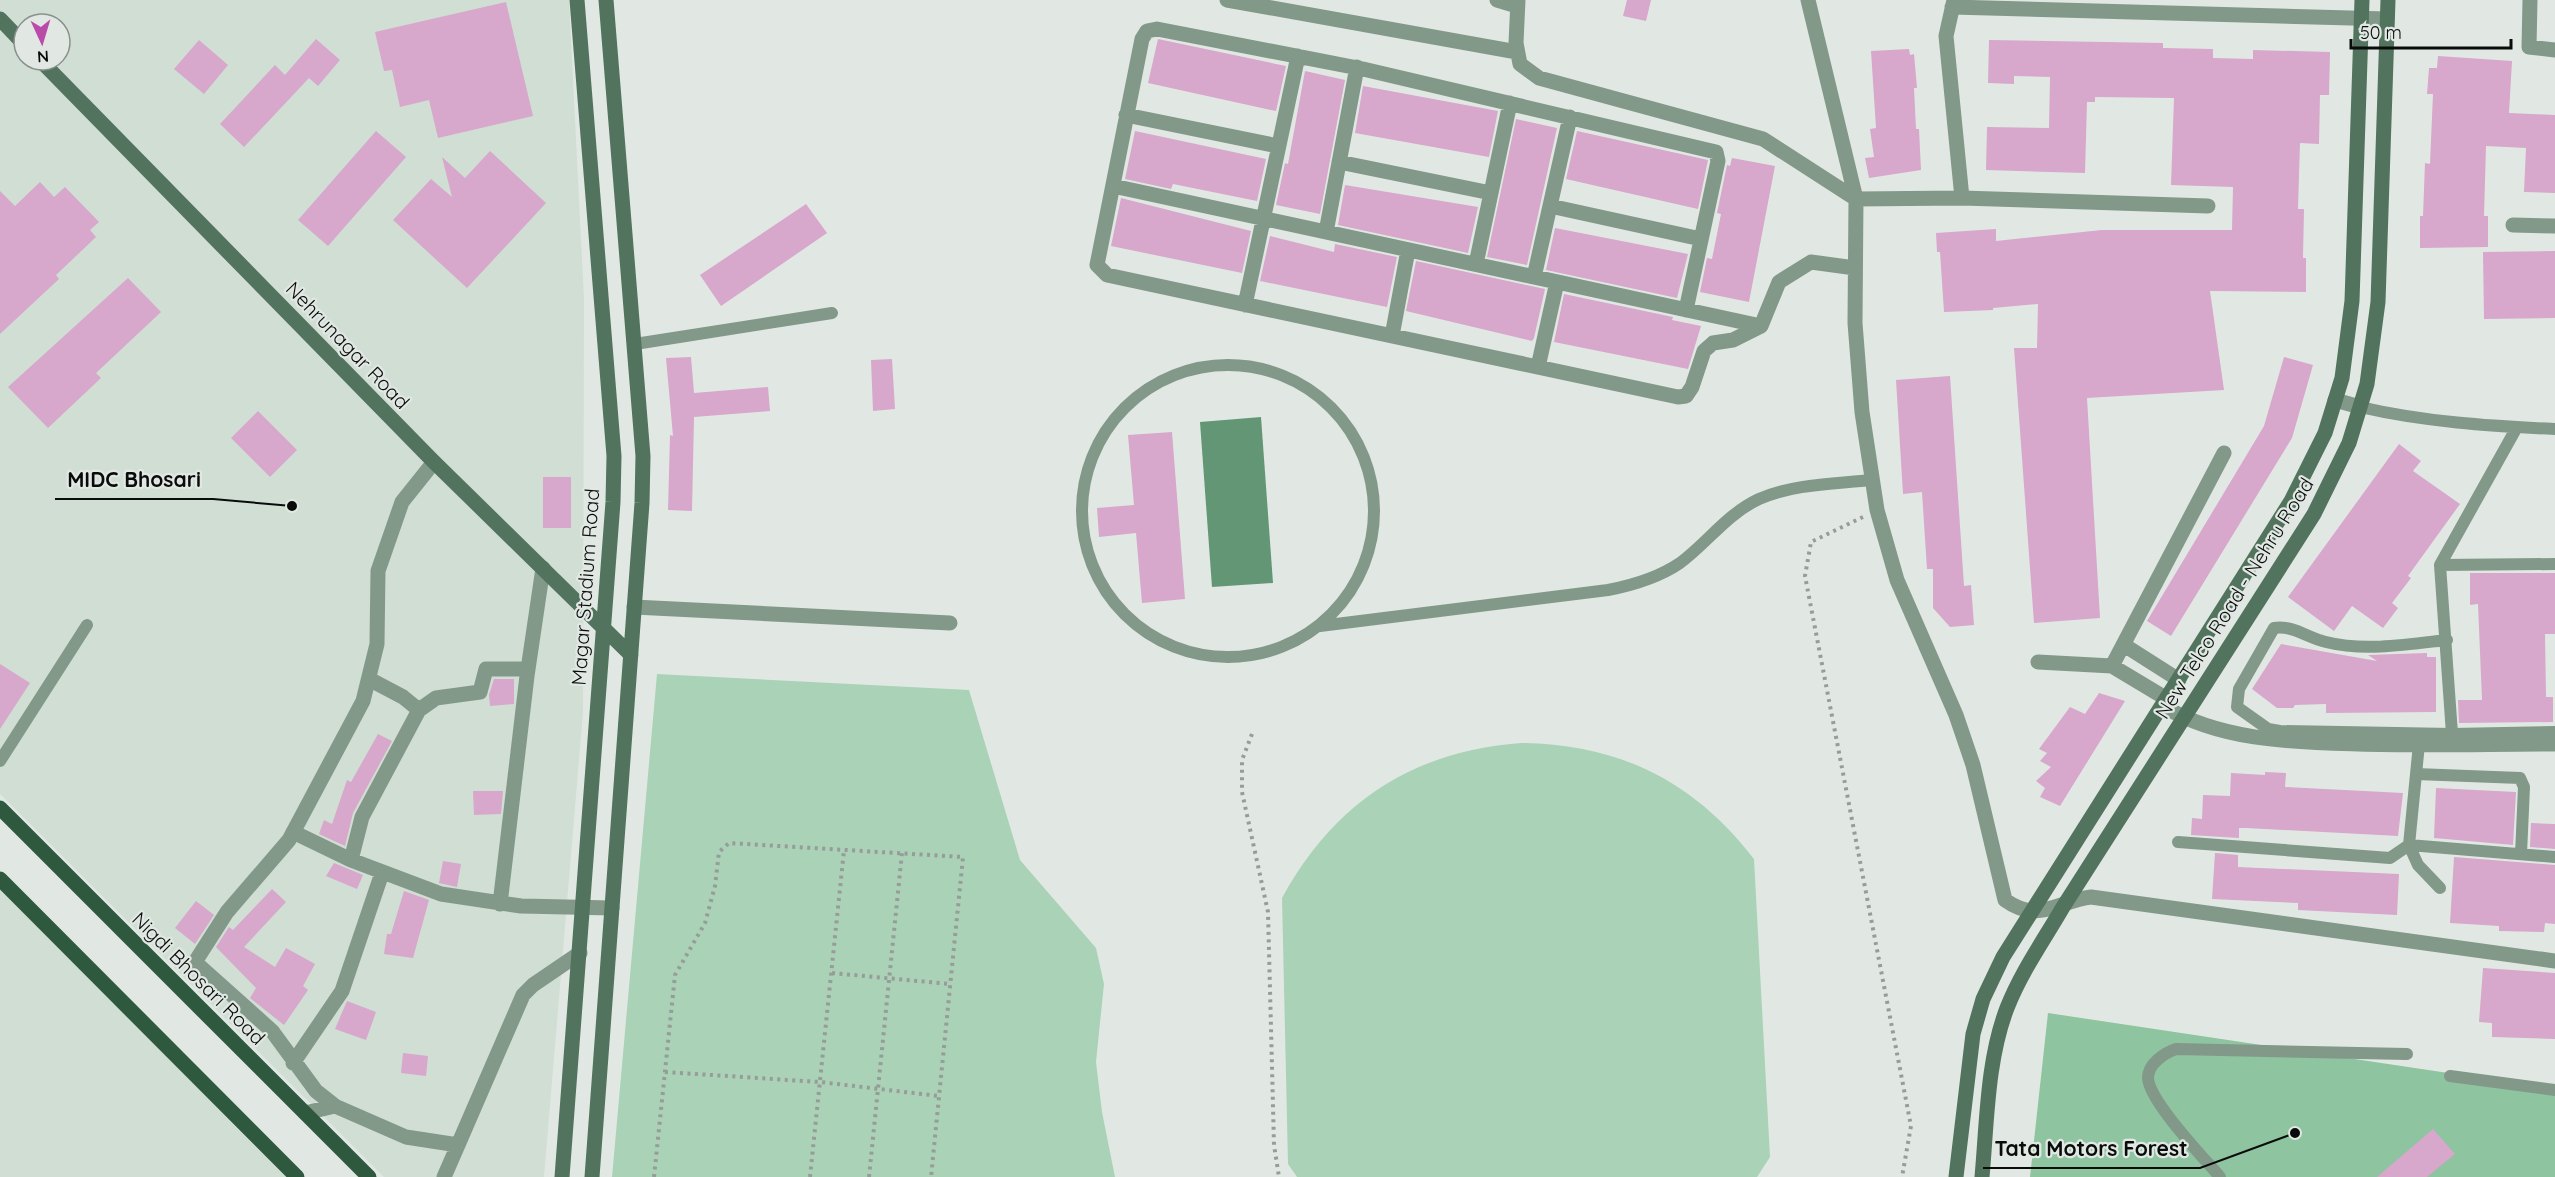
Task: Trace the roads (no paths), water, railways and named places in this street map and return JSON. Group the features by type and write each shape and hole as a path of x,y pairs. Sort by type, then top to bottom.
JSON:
{"main road":[{"name":"Nigdi Bhosari Road","path":"0,808 369,1177"},
{"path":"0,879 297,1177"}],"street":[{"name":"Magar Stadium Road","path":"562,1177 613,502 613,433 577,0"},
{"path":"592,1177 631,655 643,456 606,0"},
{"path":"1227,0 1517,52"},
{"path":"1497,0 1517,3 1517,52 1520,64 1539,78 1762,140 1856,199 1962,198 2208,206"},
{"path":"1808,0 1856,199 1855,323 1862,412 1877,510 1897,580 1956,715 1974,765 1987,815 2001,891 2005,900 2031,912 2063,907 2091,897 2555,961"},
{"name":"New Telco Road - Nehru Road","path":"1956,1177 1973,1034 1983,999 2003,957 2291,501 2325,433 2342,378 2352,301 2362,0"},
{"name":"New Telco Road - Nehru Road","path":"1982,1177 1998,1039 2007,1008 2026,970 2063,907 2314,514 2349,443 2367,384 2378,302 2388,0"},
{"path":"2530,0 2529,47 2555,50"},
{"path":"1962,198 1946,36 1953,4 2387,19"},
{"path":"0,19 12,32"},
{"path":"1686,310 1718,161 1716,152 1357,67 1157,29 1147,31 1142,39 1097,266 1107,275 1678,397 1686,396 1692,387 1704,351 1713,343 1733,340 1761,326 1779,282 1811,262 1855,268"},
{"path":"1245,305 1298,56"},
{"path":"1326,232 1357,67"},
{"name":"Nehrunagar Road","path":"52,72 434,462 631,655"},
{"path":"1476,264 1510,103"},
{"path":"1126,115 1278,146"},
{"path":"1534,277 1570,117"},
{"path":"1339,162 1491,193"},
{"path":"1113,186 1761,326"},
{"path":"1550,206 1701,239"},
{"path":"2513,225 2555,226"},
{"path":"1392,336 1408,250"},
{"path":"1538,367 1557,282"},
{"path":"2335,400 2360,407"},
{"path":"2112,666 2224,453"},
{"path":"434,462 402,502 378,571 377,644 363,701 289,840 227,912 195,962 272,1031 293,1064 316,1091 335,1106 364,1121 405,1137 458,1145"},
{"path":"500,904 527,669 543,568"},
{"path":"634,607 950,623"},
{"path":"2124,645 2179,680"},
{"path":"2038,662 2112,666 2165,702 2184,719 2230,732 2288,742 2555,744"},
{"path":"351,860 362,817 419,710 436,698 480,692 486,669 527,669"},
{"path":"369,679 403,697 419,710"},
{"path":"293,832 382,873 441,894 500,904 612,908"},
{"path":"293,1064 342,991 382,873"},
{"path":"444,1177 523,995 533,985 579,952"},
{"path":"305,1113 335,1106"}],"lane":[{"path":"635,344 832,313"},
{"path":"1320,626 1355,586 1366,562 1373,537 1376,511 1374,485 1359,444 1339,415 1320,396 1298,382 1248,366 1196,368 1155,385 1127,405 1109,425 1096,447 1086,472 1082,498 1082,524 1087,550 1096,575 1115,604 1147,633 1171,646 1196,654 1222,657 1248,656 1274,650 1320,626 1608,591 1639,583 1681,562 1708,536 1757,500 1787,489 1871,480"},
{"path":"2360,407 2393,415 2474,426 2555,429"},
{"path":"2452,734 2440,565 2517,428"},
{"path":"2440,565 2555,564"},
{"path":"0,761 87,625"},
{"path":"2447,640 2368,647 2326,642 2284,626 2274,628 2239,689 2237,706 2268,729 2280,731 2452,734 2555,732"},
{"path":"2419,744 2409,845 2418,865 2440,888"},
{"path":"2416,774 2520,778 2524,787 2521,854"},
{"path":"2178,842 2391,858 2409,845 2555,857"},
{"path":"2220,1177 2154,1097 2148,1077 2153,1065 2165,1053 2176,1049 2407,1054"},
{"path":"2450,1076 2555,1090"}],"place":[{"name":"MIDC Bhosari","path":"292,506"},
{"name":"Tata Motors Forest","path":"2295,1133"}]}
